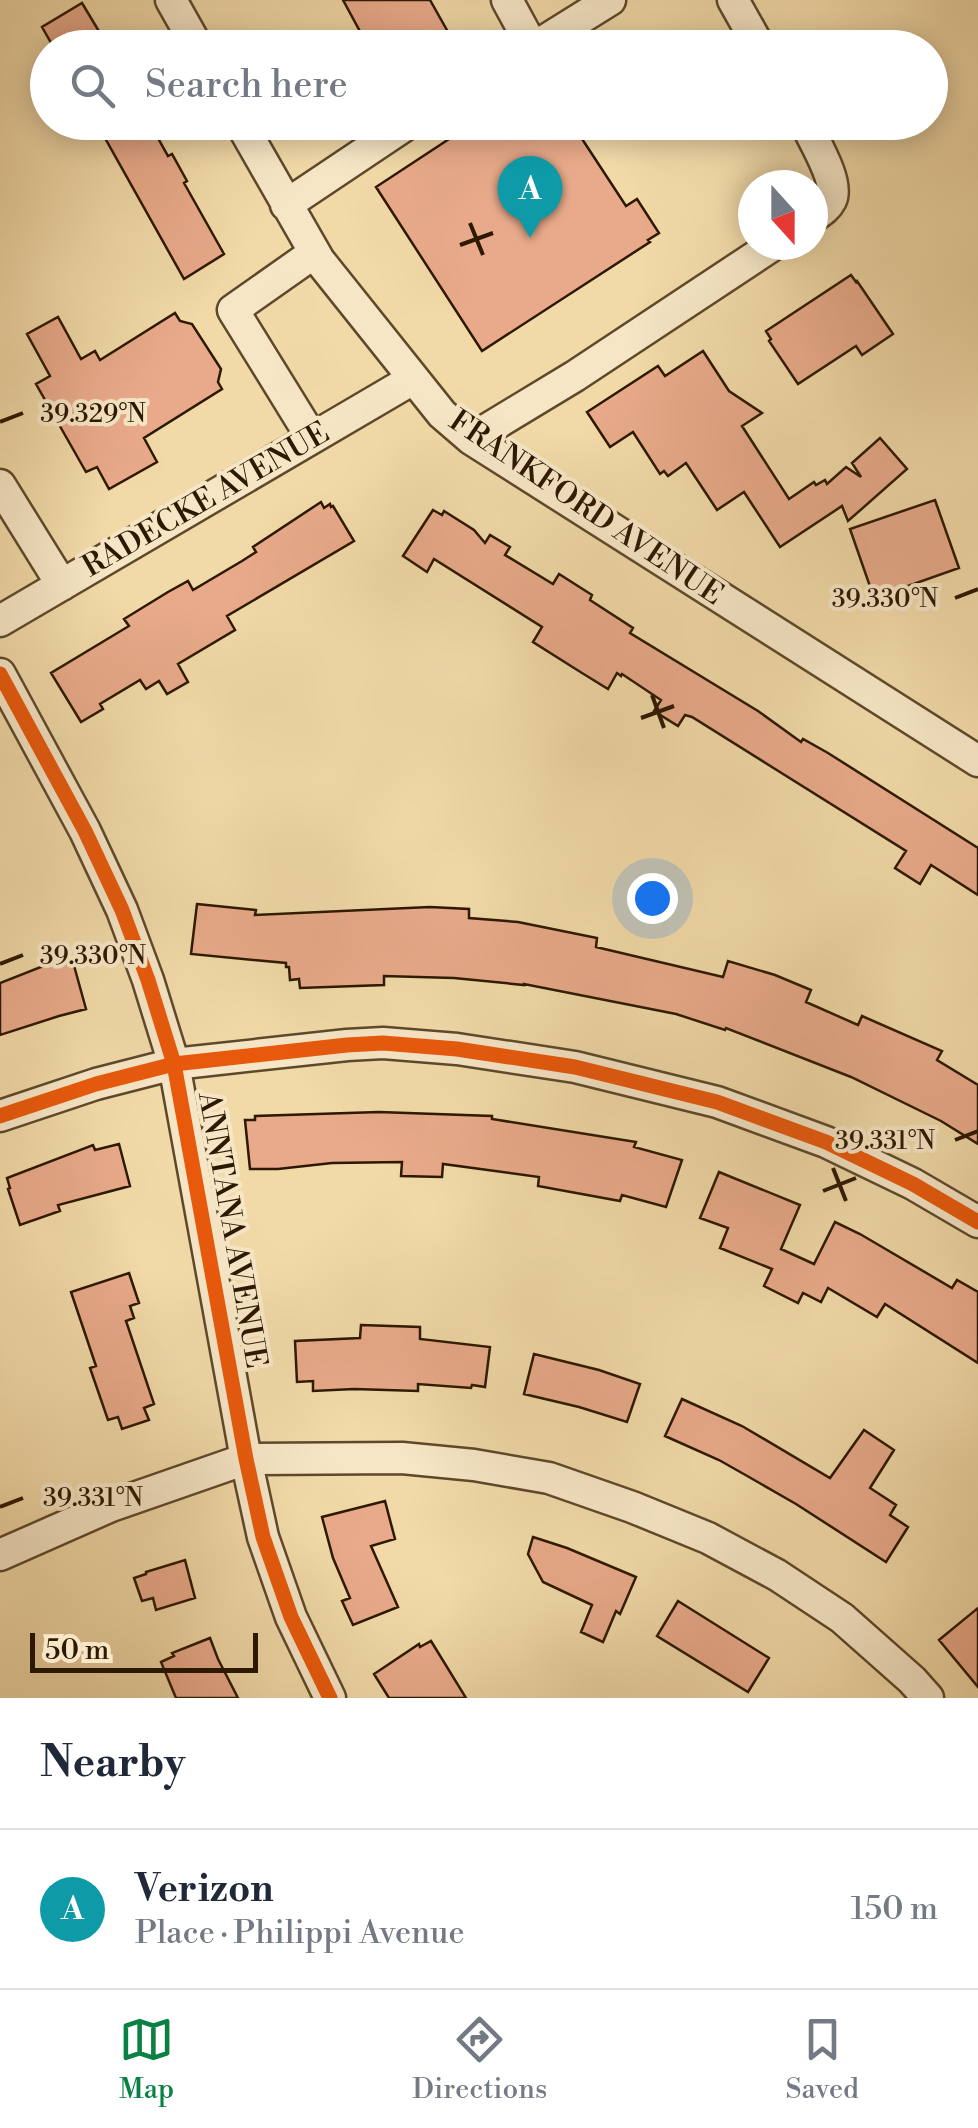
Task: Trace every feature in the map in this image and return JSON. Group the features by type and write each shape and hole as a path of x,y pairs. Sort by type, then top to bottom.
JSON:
{"street":[{"path":"171,0 188,30"},
{"path":"507,0 523,30"},
{"path":"562,30 610,0"},
{"path":"733,0 750,30"},
{"name":"FRANKFORD AVENUE","path":"250,140 314,252 412,379 442,414 471,439 978,761"},
{"path":"286,205 383,140"},
{"path":"813,140 827,170"},
{"path":"828,172 834,193 828,206"},
{"path":"312,438 233,310 314,252"},
{"path":"471,439 575,376 750,260"},
{"name":"RADECKE AVENUE","path":"0,621 412,379"},
{"path":"0,485 62,585"},
{"name":"ANNTANA AVENUE","path":"0,674 40,744 122,910 148,980 174,1064 262,1536 292,1617 330,1698"},
{"path":"0,1116 96,1084 174,1064 383,1044 457,1049 575,1067 717,1102 826,1142 913,1184 978,1222"},
{"path":"0,1555 111,1506 246,1459 402,1458 474,1464 549,1478 632,1506 708,1538 777,1574 842,1618 928,1698"}],"building":[{"path":"343,0 430,0 447,30 359,30"},
{"path":"82,3 98,30 44,30 42,27"},
{"path":"106,140 159,140 168,156 172,154 224,254 184,279"},
{"path":"448,140 583,140 626,206 637,199 659,233 482,351 376,187"},
{"path":"851,275 893,334 862,355 856,346 798,384 766,331"},
{"path":"175,313 180,321 192,324 221,369 218,382 222,389 144,438 157,462 109,489 97,467 86,472 36,384 50,376 27,334 58,317 81,359 95,351 100,360"},
{"path":"703,351 729,391 762,413 742,426 789,499 814,482 816,485 825,480 827,484 846,467 861,477 852,463 880,438 907,469 848,521 842,506 780,547 744,492 717,510 686,463 668,476 664,471 660,474 633,432 610,447 587,412 658,366 665,376"},
{"path":"935,500 959,568 874,598 850,529"},
{"path":"321,502 324,508 333,506 354,541 227,616 235,630 178,664 188,682 167,694 159,681 146,689 140,680 100,704 103,709 81,722 51,673 129,626 124,619 168,592 188,581 193,590 242,561 256,552 253,547"},
{"path":"433,510 442,515 444,511 474,530 485,543 490,535 510,547 505,555 553,584 559,574 633,628 630,633 978,848 978,895 931,865 920,884 895,868 906,851 692,717 685,715 678,726 654,711 661,700 622,674 617,673 608,689 582,673 533,642 542,627 434,559 427,572 403,556"},
{"path":"197,904 256,910 255,915 430,907 469,909 469,918 518,922 597,938 596,947 723,977 728,961 775,975 811,990 806,1002 858,1025 862,1016 942,1051 937,1060 978,1085 978,1144 941,1121 851,1077 726,1028 676,1014 524,984 454,978 384,976 384,985 300,988 299,979 290,980 286,963 191,954"},
{"path":"61,959 62,965 73,962 86,1009 0,1035 0,983"},
{"path":"379,1112 492,1116 636,1142 634,1147 682,1160 666,1207 622,1195 620,1201 538,1186 539,1177 443,1164 442,1177 401,1176 402,1162 250,1169 245,1120 255,1120 255,1116"},
{"path":"119,1144 130,1186 58,1205 60,1211 20,1225 7,1178 93,1145 95,1150"},
{"path":"719,1172 800,1205 781,1249 814,1264 835,1222 952,1288 957,1280 978,1292 978,1363 885,1304 877,1317 828,1288 821,1302 803,1293 798,1303 764,1286 772,1269 720,1248 728,1228 700,1218"},
{"path":"129,1273 139,1303 130,1306 134,1318 126,1321 154,1404 144,1408 149,1420 122,1429 118,1417 108,1420 90,1368 96,1366 71,1292"},
{"path":"361,1325 420,1327 420,1339 490,1347 485,1387 418,1384 418,1391 313,1391 313,1381 297,1382 295,1341 360,1338"},
{"path":"534,1354 640,1384 627,1422 524,1394"},
{"path":"682,1399 742,1426 830,1478 864,1430 894,1450 870,1488 896,1505 890,1515 908,1527 886,1562 749,1477 665,1436"},
{"path":"385,1501 395,1539 371,1546 398,1607 353,1625 342,1601 350,1598 322,1517"},
{"path":"533,1537 636,1577 603,1642 581,1632 592,1605 543,1582 528,1554"},
{"path":"185,1560 195,1598 156,1610 153,1598 142,1601 134,1578"},
{"path":"678,1601 769,1658 748,1692 657,1636"},
{"path":"978,1608 978,1687 939,1640"},
{"path":"210,1638 238,1698 176,1698 161,1662 174,1656 172,1653"},
{"path":"431,1641 466,1698 389,1698 374,1674 419,1644 420,1647"}],"cycle path":[{"path":"0,674 85,831 122,910 148,980 174,1064 263,1537 291,1617 330,1698"},
{"path":"0,1116 96,1084 174,1064 383,1043 457,1049 575,1067 717,1102 826,1142 913,1184 978,1222"}],"place":[{"name":"Verizon","path":"530,238"}]}
